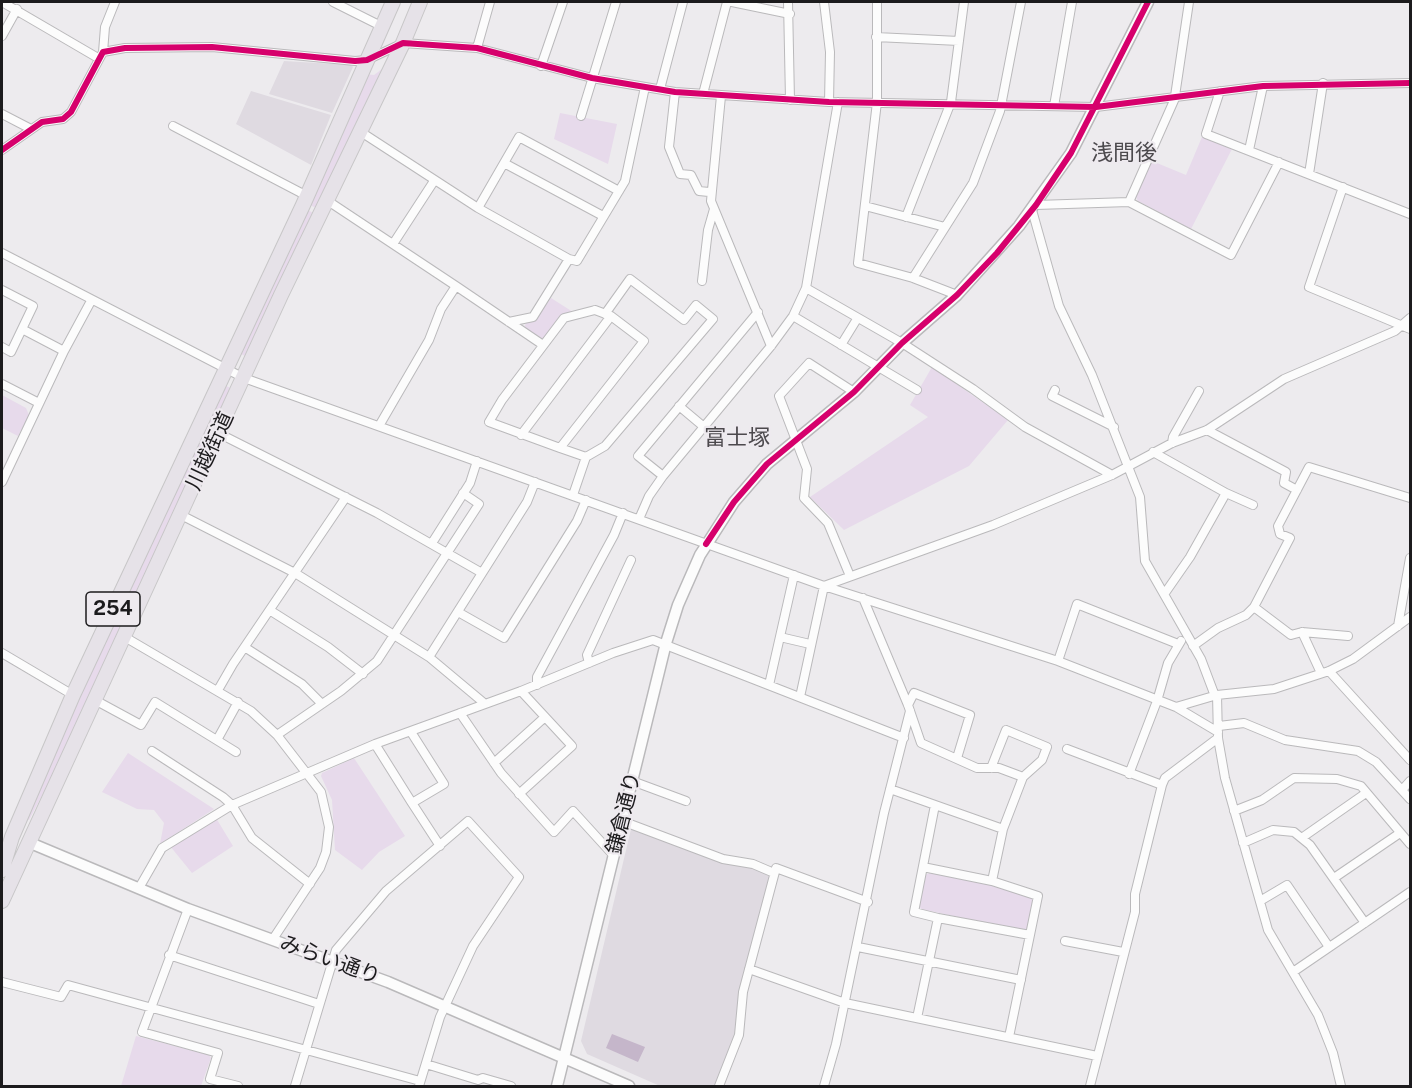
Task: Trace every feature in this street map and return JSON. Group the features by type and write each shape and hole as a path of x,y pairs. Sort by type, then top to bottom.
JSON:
{"highway":[{"name":"川越街道","path":"2,870 4,850 73,695 307,196 393,2"},
{"name":"川越街道","path":"2,901 93,699 403,43 420,2"}],"street":[{"path":"2,2 101,55 125,48 212,47 343,60 367,60 403,43 477,48 592,78 675,92 790,100 1096,107 1263,86 1410,83"},
{"path":"2,150 42,122 63,119 70,112 101,55 105,27 115,2"},
{"path":"333,2 381,26"},
{"path":"477,48 490,2"},
{"path":"541,66 562,2"},
{"path":"580,116 616,2"},
{"path":"660,89 683,2"},
{"path":"703,94 727,2"},
{"path":"732,2 790,14"},
{"path":"788,2 790,100"},
{"path":"639,519 649,496 663,476 771,346 793,316 806,288 833,102 824,2"},
{"path":"877,2 877,102 858,263 913,278 957,295"},
{"path":"906,217 951,102 964,2"},
{"path":"913,278 973,183 1002,104 1021,2"},
{"path":"1054,106 1072,2"},
{"name":"鎌倉通り","path":"557,1086 666,644 689,577 706,544 734,502 759,473 854,392 902,343 957,295 997,253 1034,208 1071,153 1148,2"},
{"path":"1129,202 1175,96 1190,2"},
{"path":"2,36 17,9"},
{"path":"876,37 959,41"},
{"path":"1309,174 1323,83"},
{"path":"1249,150 1263,86"},
{"path":"361,132 478,208 569,259 578,261 625,181 645,87"},
{"path":"1220,91 1206,134 1410,214"},
{"path":"675,92 669,147 680,174 691,175 699,191 710,192"},
{"path":"721,96 710,192 714,209 771,346"},
{"path":"2,114 31,129"},
{"path":"173,126 307,196"},
{"path":"478,208 519,137 619,191"},
{"path":"1279,162 1231,255 1129,202 1034,208 1059,306 1114,428 1140,497 1145,561 1165,593 1210,678 1216,696 1218,732 1234,811 1274,942 1318,1015 1333,1053 1341,1086"},
{"path":"504,163 603,216"},
{"path":"393,244 434,181"},
{"path":"1343,187 1309,287 1407,327"},
{"path":"328,201 543,345"},
{"path":"865,206 945,227"},
{"path":"702,281 708,230 714,209"},
{"path":"2,253 243,378 824,586 1058,661 1176,707 1218,732"},
{"path":"509,322 533,317 569,259"},
{"path":"521,435 608,315 630,279 684,320 696,304 713,319 605,446 586,457 573,495"},
{"path":"379,426 429,340 441,309 456,286"},
{"path":"806,288 902,343 973,389 1025,427 1112,475"},
{"path":"2,290 33,306 11,352 2,347"},
{"path":"2,482 5,467 63,351 91,301"},
{"path":"560,448 644,340 608,315 595,310 564,318 489,422 521,435 586,457"},
{"path":"663,476 638,456 758,312"},
{"path":"793,316 917,390"},
{"path":"824,586 993,525 1112,475 1172,443 1207,430 1284,379 1407,327 1410,318"},
{"path":"841,345 857,319"},
{"path":"22,329 63,351"},
{"path":"850,576 828,523 804,498 807,470 779,396 809,363 854,392"},
{"path":"2,384 39,403"},
{"path":"1055,390 1052,396 1114,428"},
{"path":"1172,443 1199,391"},
{"path":"680,406 704,427"},
{"path":"1207,430 1286,472 1284,483 1298,490"},
{"path":"218,434 346,497 482,573"},
{"path":"1153,452 1252,505"},
{"path":"432,543 470,483 477,461"},
{"path":"1193,646 1218,628 1246,615 1254,607 1290,538 1281,534 1278,526 1310,467 1410,498"},
{"path":"429,657 527,502 535,482"},
{"path":"277,735 363,674 377,661 479,504 463,493"},
{"path":"1165,593 1190,557 1226,493"},
{"path":"218,690 233,664 246,648 346,497"},
{"path":"458,612 504,638 578,521 586,500"},
{"path":"537,685 537,677 614,535 623,513"},
{"path":"181,515 295,573 429,657 484,703"},
{"path":"1398,626 1410,558"},
{"path":"589,663 587,655 631,560"},
{"path":"769,686 794,574"},
{"path":"800,697 824,586"},
{"path":"863,598 909,708 921,743 977,768 999,768 1023,777"},
{"path":"1058,661 1077,604 1178,644"},
{"path":"1254,607 1291,635 1302,633 1348,636"},
{"path":"271,611 328,647 363,674"},
{"path":"1176,707 1216,696 1274,689 1325,672 1353,659 1410,617"},
{"path":"1302,633 1325,672 1410,760"},
{"path":"1129,774 1157,701 1162,679 1178,644 1186,635"},
{"path":"123,636 238,702 277,735 308,773 324,801 329,827 326,852 310,884 273,939"},
{"path":"780,637 810,644"},
{"path":"139,888 162,848 232,805 375,744 484,703 521,692 589,663 653,640 904,738"},
{"path":"246,648 302,684 322,704"},
{"path":"2,653 73,695"},
{"path":"519,794 572,746 521,692"},
{"path":"824,1086 858,947 890,789 914,693 970,715 957,758"},
{"path":"93,699 141,725 155,702 236,752"},
{"path":"217,740 238,702"},
{"path":"460,713 494,763 554,832 573,811 614,856"},
{"path":"494,763 545,717"},
{"path":"1090,1086 1135,912 1135,894 1165,778 1218,732 1244,723 1285,740 1358,750 1376,762 1410,799"},
{"path":"991,768 1006,730 1047,747 1042,760 1023,777 1004,829 992,881"},
{"path":"411,732 444,784 412,804"},
{"path":"375,744 440,846"},
{"path":"1067,749 1162,786"},
{"path":"152,751 232,805 252,838 310,884"},
{"path":"1234,811 1262,800 1294,778 1337,779 1360,786 1410,844"},
{"path":"632,781 686,801"},
{"path":"1402,790 1410,781"},
{"path":"890,789 1004,829"},
{"path":"1303,837 1366,793"},
{"path":"935,805 914,912 1030,935"},
{"path":"622,820 723,859 753,864 774,873"},
{"path":"2,982 61,997 68,985 305,1051 419,1084 444,1007 473,946 519,877 468,821 386,891 338,946 331,960 319,1004 305,1051 295,1086"},
{"path":"1335,878 1410,828"},
{"path":"1244,843 1273,830 1294,832 1303,837 1335,878 1365,923"},
{"path":"4,850 28,842"},
{"name":"みらい通り","path":"28,842 188,909 331,960 629,1086"},
{"path":"923,867 992,881 1038,896 1009,1037"},
{"path":"719,1086 739,1035 743,992 776,868 868,902"},
{"path":"1260,901 1287,885 1329,947"},
{"path":"1293,972 1410,892"},
{"path":"188,909 142,1032 218,1053 210,1079 238,1086"},
{"path":"917,1018 938,918"},
{"path":"1065,941 1123,952"},
{"path":"858,947 1020,980"},
{"path":"169,955 319,1004"},
{"path":"749,969 845,1003 1097,1056"},
{"path":"426,1064 477,1080 483,1078 512,1086"}],"shaded area":[{"path":"284,61 351,65 353,67 332,113 269,94"},
{"path":"382,69 385,70 320,210 308,204 365,74 374,75"},
{"path":"251,91 331,115 311,165 236,124"},
{"path":"560,113 617,124 608,164 554,139"},
{"path":"1202,137 1232,149 1191,229 1138,201 1136,197 1152,161 1186,175"},
{"path":"306,209 317,215 247,357 239,353"},
{"path":"551,298 573,312 561,315 545,338 541,339 524,328 526,323 535,321"},
{"path":"932,367 1008,420 969,466 844,530 810,497 928,417 910,405"},
{"path":"224,385 235,390 64,754 29,820 25,818 38,785"},
{"path":"2,395 26,408 29,415 18,436 2,428"},
{"path":"128,753 214,809 160,844 164,823 154,810 137,809 102,792"},
{"path":"354,758 405,836 379,852 362,870 335,850 332,800 321,776 322,773"},
{"path":"216,818 233,846 192,873 170,846"},
{"path":"631,829 722,862 754,867 770,877 736,1032 715,1086 660,1086 587,1054 581,1041"},
{"path":"930,873 990,885 1030,897 1034,902 1028,928 1023,931 921,909 919,905 925,875"},
{"path":"612,1034 645,1047 638,1062 606,1048"},
{"path":"136,1036 209,1055 211,1058 201,1086 121,1086"}],"cycle path":[{"path":"706,544 734,502 767,464 854,392 902,343 957,295 997,253 1036,205 1071,153 1148,2"},
{"path":"2,150 42,122 63,119 71,112 103,52 125,48 212,47 355,61 367,60 403,43 477,48 592,78 675,92 829,102 1096,107 1263,86 1410,83"}],"district":[{"name":"浅間後","path":"1124,153"},
{"name":"富士塚","path":"737,438"}]}
